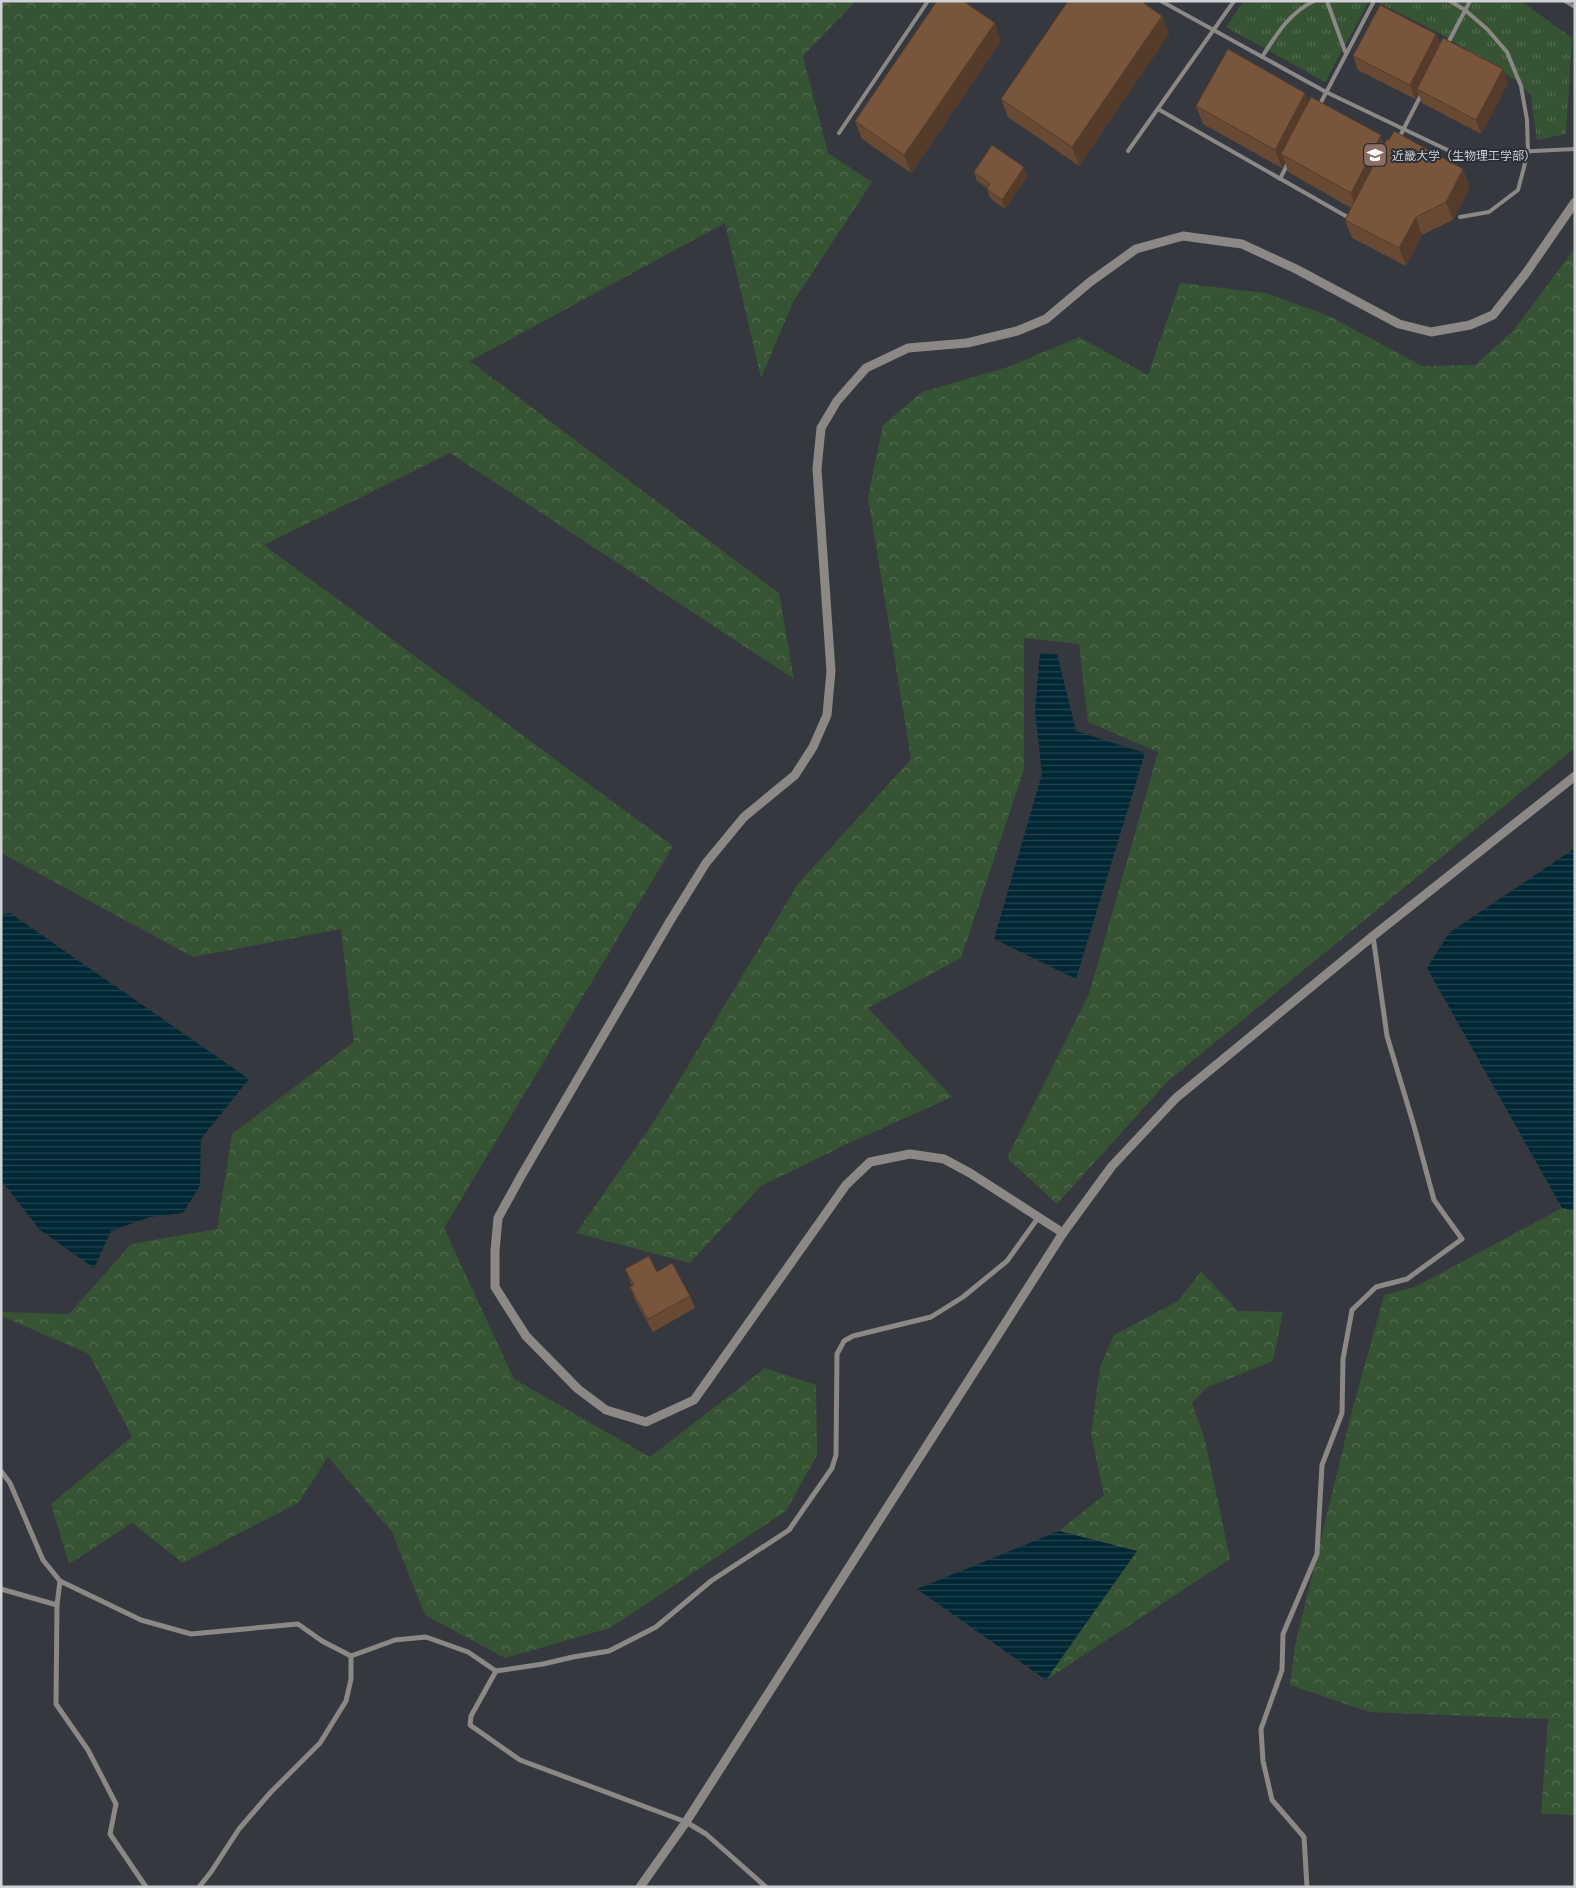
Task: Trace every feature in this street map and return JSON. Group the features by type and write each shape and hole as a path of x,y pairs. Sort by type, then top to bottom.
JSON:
{"street":[{"path":"1063,1233 970,1173 944,1159 910,1154 870,1162 846,1185 694,1400 646,1422 606,1410 578,1389 526,1336 495,1287 495,1251 498,1218 520,1178 670,921 706,863 744,817 795,775 813,747 827,715 831,671 817,470 821,428 836,401 866,368 908,348 967,343 1024,328 1046,319 1090,282 1136,249 1183,236 1242,244 1296,269 1400,324 1431,332 1470,325 1493,315 1526,273 1575,202"},
{"path":"640,1887 686,1822 1063,1233 1112,1166 1176,1098 1373,936 1575,776"},
{"path":"1307,1887 1304,1837 1272,1800 1262,1761 1261,1729 1282,1670 1283,1634 1317,1554 1322,1465 1342,1413 1343,1359 1352,1310 1376,1287 1407,1279 1462,1240 1434,1200 1387,1036 1373,936"},
{"path":"1,1471 10,1482 43,1560 60,1581 140,1620 191,1634 298,1624 322,1641 351,1656 394,1640 426,1637 468,1652 496,1671 609,1651 656,1627 711,1581 789,1530 832,1468 836,1455 837,1354 844,1341 853,1336 931,1317 963,1297 1007,1261 1038,1218"},
{"path":"60,1581 57,1604 56,1704 88,1750 116,1804 110,1834 146,1887"},
{"path":"1,1589 57,1604"},
{"path":"199,1887 239,1829 270,1793 320,1744 346,1701 352,1679 351,1656"},
{"path":"496,1671 472,1716 470,1725 520,1760 686,1822 706,1834 766,1887"}],"lane":[{"path":"839,132 928,1"},
{"path":"1161,1 1326,92 1458,155 1575,149"},
{"path":"1128,151 1234,1"},
{"path":"1262,57 1282,26 1305,5 1314,1"},
{"path":"1326,1 1346,54"},
{"path":"1317,110 1374,1"},
{"path":"1450,1 1465,10 1507,52 1521,86 1527,120 1528,152 1518,190 1489,212 1460,217"},
{"path":"1443,53 1470,1"},
{"path":"1565,1 1575,7"},
{"path":"1395,146 1426,87"},
{"path":"1158,109 1356,222"},
{"path":"1280,179 1289,161"}],"green space":[{"path":"1,1 856,1 803,56 828,153 872,182 793,302 761,378 725,223 470,361 779,593 794,679 450,453 264,545 673,846 444,1228 514,1379 650,1457 765,1368 816,1385 817,1455 786,1511 610,1628 505,1658 425,1615 392,1532 328,1457 299,1502 183,1563 132,1523 69,1564 51,1504 132,1437 89,1354 1,1316 1,1312 69,1314 131,1244 217,1229 232,1134 354,1042 341,929 193,957 1,853"},
{"path":"1244,1 1369,1 1325,82 1226,27"},
{"path":"1375,1 1521,1 1572,38 1566,134 1537,140 1531,95 1514,79 1443,35"},
{"path":"1575,248 1575,748 1168,1081 1057,1204 1007,1158 1089,994 1158,752 1088,722 1079,644 1024,638 1024,769 961,958 868,1008 952,1097 849,1143 761,1186 690,1263 576,1233 655,1120 798,884 911,759 868,497 883,425 922,392 1011,366 1079,337 1148,375 1180,283 1266,293 1329,316 1422,366 1475,365 1514,330"},
{"path":"1562,1208 1575,1211 1575,1815 1541,1814 1548,1719 1369,1712 1290,1685 1295,1646 1351,1415 1384,1295 1415,1287"},
{"path":"1201,1271 1238,1311 1283,1312 1273,1361 1206,1388 1192,1403 1205,1440 1230,1559 1046,1680 1136,1551 1059,1531 1104,1495 1091,1434 1100,1367 1114,1335 1178,1301"}],"water":[{"path":"1040,653 1057,654 1076,731 1145,753 1076,979 994,939 1042,774 1035,711"},
{"path":"1575,848 1575,1211 1562,1208 1427,968 1449,933"},
{"path":"10,913 249,1079 201,1139 200,1186 183,1213 150,1217 111,1231 94,1268 40,1230 1,1180 1,915"},
{"path":"1059,1531 1137,1551 1046,1680 917,1589"}],"building":[{"path":"937,1 963,1 995,23 904,155 855,121"},
{"path":"1068,1 1141,1 1162,16 1072,147 1001,99"},
{"path":"1380,5 1436,34 1410,85 1353,56"},
{"path":"1443,38 1503,69 1476,120 1417,89"},
{"path":"1228,49 1305,93 1275,150 1196,106"},
{"path":"1311,97 1381,135 1351,193 1281,154"},
{"path":"1394,131 1463,169 1446,202 1416,217 1399,248 1345,220 1387,139 1389,140"},
{"path":"992,145 1024,167 1002,200 987,189 990,184 974,172"},
{"path":"649,1256 657,1272 672,1263 690,1296 648,1319 630,1287 634,1285 625,1269"}],"place":[{"name":"近畿大学（生物理工学部）","path":"1375,155"}]}
